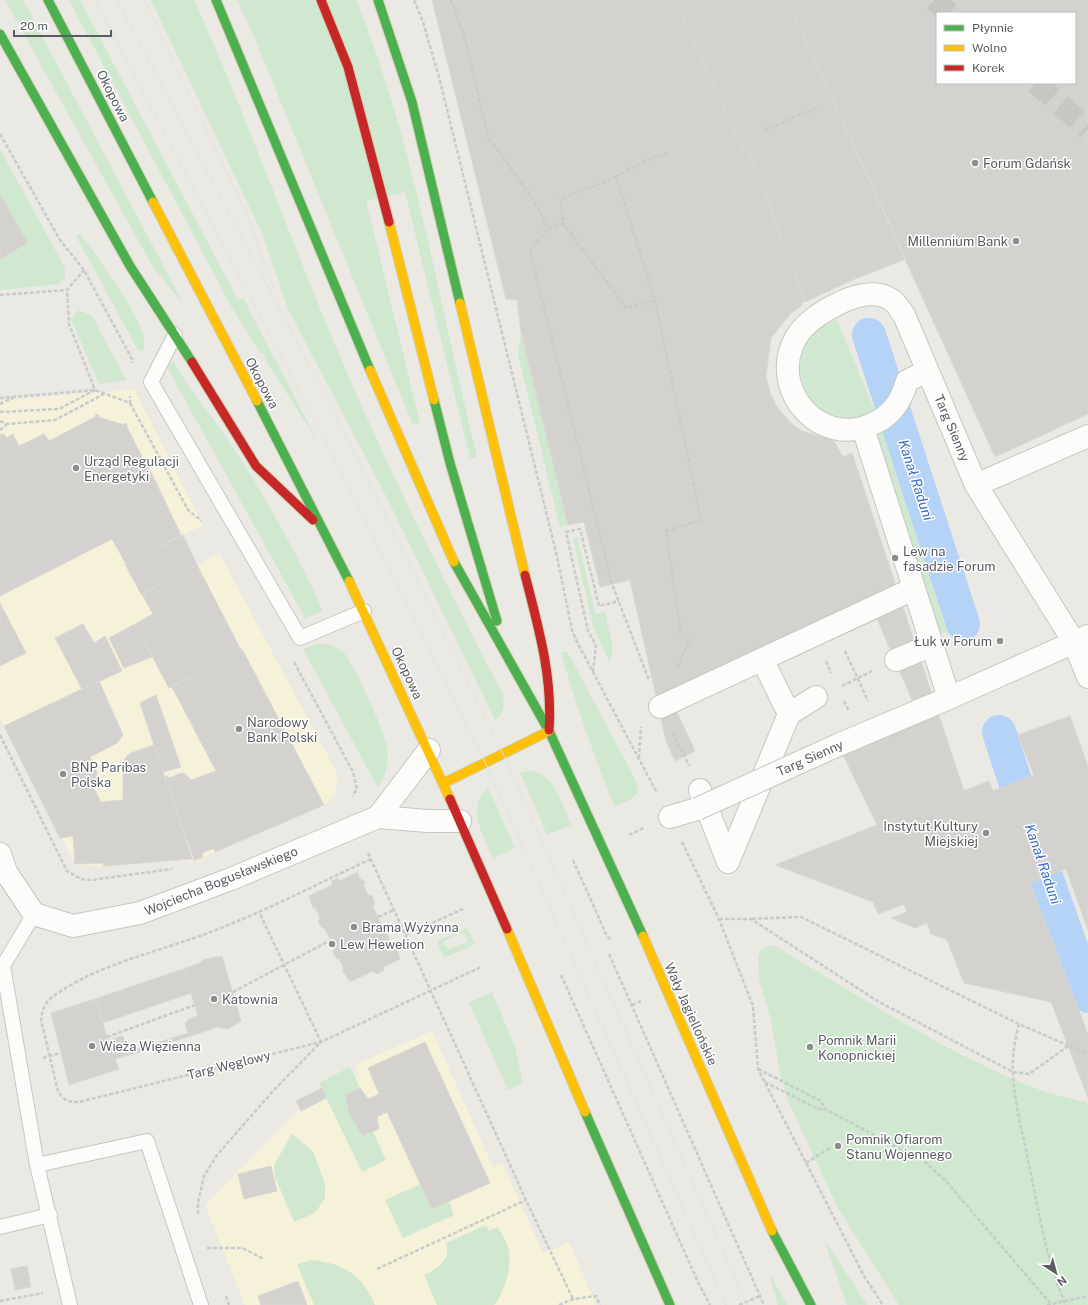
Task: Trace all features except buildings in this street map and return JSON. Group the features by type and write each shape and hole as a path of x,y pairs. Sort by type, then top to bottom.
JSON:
{"main road":[{"name":"Okopowa","path":"48,0 325,532 364,611 444,783"},
{"path":"216,0 342,307 453,560 549,731"},
{"path":"321,0 348,67 383,197 450,463 509,661"},
{"path":"378,0 398,56 412,102 542,645 550,715 549,731"},
{"path":"0,34 130,266 175,335 256,466 325,532"},
{"path":"549,731 444,783 601,1151 670,1305"},
{"name":"Wały Jagiellońskie","path":"549,731 646,943 769,1226 811,1305"}],"street":[{"name":"Targ Sienny","path":"670,817 698,799 838,744 949,698 1081,639 976,485 904,315 892,300 874,293 855,296 833,306 802,328 792,345 787,364 788,383 796,401 808,415 824,426 843,430 871,425"},
{"path":"927,371 907,381 903,396 894,410 871,425 913,589 949,698"},
{"path":"976,485 1088,436"},
{"path":"672,705 913,589"},
{"path":"1081,639 1088,677"},
{"path":"896,660 932,645"},
{"path":"767,669 789,714"},
{"path":"698,799 728,862 789,714 816,697"},
{"path":"378,817 428,750"},
{"name":"Wojciecha Bogusławskiego","path":"34,914 73,926 140,913 231,880 378,817 428,821 460,821"},
{"path":"0,854 6,872 34,914"}],"lane":[{"path":"175,335 151,382 300,638 364,611"},
{"path":"34,914 3,966 37,1166 50,1215 70,1305"},
{"path":"37,1166 147,1141 201,1305"},
{"path":"0,1227 50,1215"}],"path":[{"path":"414,0 439,77 556,552 572,630 592,673 670,817 719,920 754,1006 758,1069 864,1276 883,1305"},
{"path":"451,0 465,38 488,137 533,199 548,228"},
{"path":"764,130 816,108"},
{"path":"0,134 60,240 84,270 132,359 132,366"},
{"path":"655,300 626,308 563,223 561,199 616,177 651,158 669,152"},
{"path":"616,177 655,300 701,520 666,531 681,636"},
{"path":"563,223 548,228 530,250 612,584 619,601 672,705 698,799"},
{"path":"0,295 66,290 84,270"},
{"path":"66,290 69,324 95,390"},
{"path":"0,398 95,390 130,403 130,388"},
{"path":"0,412 59,409 95,390"},
{"path":"0,421 7,424 55,420 104,394"},
{"path":"0,404 15,396"},
{"path":"0,430 7,424"},
{"path":"592,673 596,645 588,631 566,532 580,529 599,606 619,601"},
{"path":"843,646 869,703"},
{"path":"816,697 896,660"},
{"path":"0,735 62,864 72,875 81,879 91,880 178,868"},
{"path":"639,741 639,759"},
{"path":"368,853 526,1200 573,1299"},
{"name":"Targ Węglowy","path":"371,859 258,912 207,934 88,976 56,994 46,1003 42,1011 41,1020 58,1091 66,1101 74,1103 321,1042 481,967"},
{"path":"405,935 463,909"},
{"path":"378,917 394,910"},
{"path":"198,1217 198,1203 204,1176 217,1155 273,1091 321,1042 258,912"},
{"path":"719,920 801,917 1019,1024 1088,1054"},
{"path":"751,918 879,1002 1013,1072 1029,1074 1068,1046"},
{"path":"233,992 331,940"},
{"path":"609,954 764,1305"},
{"path":"561,975 710,1305"},
{"path":"107,1037 195,1005"},
{"path":"1019,1024 1014,1046 1013,1072 1020,1122 1038,1208 1053,1269 1066,1305"},
{"path":"50,1057 60,1053"},
{"path":"758,1069 821,1101 825,1109"},
{"path":"764,1082 818,1109 825,1109 925,1162 945,1180 1050,1303"},
{"path":"806,1163 830,1148"},
{"path":"377,1269 526,1200"},
{"path":"205,1242 210,1255"},
{"path":"208,1248 242,1248 264,1260"},
{"path":"224,1291 229,1305"},
{"path":"0,1301 46,1292"},
{"path":"559,1305 573,1299 596,1296 600,1305"},
{"path":"739,1305 760,1296"},
{"path":"1047,1305 1050,1303 1088,1296"}],"shaded area":[{"path":"134,389 203,525 125,564 142,594 219,553 335,769 338,782 334,796 324,805 197,860 104,866 75,864 0,719 0,401"},
{"path":"432,1031 493,1167 502,1163 543,1253 569,1242 596,1305 245,1305 205,1205 299,1109 296,1101 324,1093 360,1077 355,1065"}],"green space":[{"path":"5,0 23,0 184,305 153,267"},
{"path":"69,0 80,0 238,300 243,298 318,442 265,359 264,353 261,354 231,306"},
{"path":"151,0 194,0 234,93 328,328 366,416 423,536 503,695 503,709 495,720 388,500 287,307 262,233"},
{"path":"237,0 356,0 377,55 410,166 476,452 476,456 474,458 470,458 405,192 366,201 420,423 413,425 255,39"},
{"path":"0,149 65,268 65,277 58,284 0,290 0,259 28,243 0,194"},
{"path":"80,234 109,274 132,311 145,342 143,351 138,350 76,236"},
{"path":"79,310 92,316 126,380 99,384 71,319"},
{"path":"837,320 876,414 853,419 837,418 823,411 813,403 806,392 802,381 800,368 801,356 805,344 813,334 823,326"},
{"path":"521,332 568,525 560,527 518,354"},
{"path":"173,361 186,382 230,443 268,504 302,567 323,611 305,618 168,369 169,364"},
{"path":"883,429 947,632 938,635 873,434"},
{"path":"577,537 596,614 605,612 613,648 610,662 594,629 573,538"},
{"path":"319,644 333,646 344,653 361,684 381,728 387,747 388,758 385,774 378,788 303,649"},
{"path":"567,651 636,781 638,792 632,799 614,806 599,768 561,653"},
{"path":"533,771 541,774 553,785 571,825 547,835 520,772"},
{"path":"488,788 515,848 493,858 481,831 477,813 481,796"},
{"path":"467,928 475,944 444,958 437,941","holes":["461,933 466,935 468,942 449,949 443,943 444,941"]},
{"path":"768,946 775,946 902,1022 968,1058 1001,1074 1041,1090 1088,1103 1088,1305 899,1305 838,1208 790,1105 781,1078 771,1020 759,979 758,956 761,950"},
{"path":"492,992 514,1044 523,1083 508,1090 469,1003"},
{"path":"350,1067 360,1088 345,1095 350,1116 363,1136 373,1132 386,1160 362,1172 319,1083"},
{"path":"292,1134 313,1151 325,1184 325,1198 315,1213 294,1222 275,1177 274,1165"},
{"path":"420,1184 432,1209 449,1202 454,1215 403,1238 385,1200"},
{"path":"486,1225 489,1231 498,1227 507,1244 509,1269 502,1293 494,1305 437,1305 424,1275 438,1267 445,1259 447,1255 446,1243"},
{"path":"826,1242 867,1305 847,1305"},
{"path":"313,1260 334,1264 351,1273 364,1286 375,1305 314,1305 297,1264"},
{"path":"769,1273 787,1305 778,1305"}],"waterway":[{"name":"Kanał Raduni","path":"869,335 963,624"},
{"name":"Kanał Raduni","path":"999,732 1047,879 1088,996"}],"tunnel":[{"path":"934,0 949,12"},
{"path":"1037,84 1088,129"}],"tram line":[{"path":"95,0 319,429 485,762 726,1305"},
{"path":"117,0 344,432 503,754 747,1305"},
{"path":"144,0 248,217 275,291"}],"traffic: fast":[{"path":"48,0 153,202"},
{"path":"216,0 370,370"},
{"path":"378,0 412,102 460,303"},
{"path":"0,34 130,266 192,362"},
{"path":"434,400 450,463 497,621"},
{"path":"257,401 349,581"},
{"path":"454,562 549,731 643,936"},
{"path":"585,1112 670,1305"},
{"path":"772,1231 811,1305"}],"traffic: slow":[{"path":"153,202 257,401"},
{"path":"389,222 434,400"},
{"path":"460,303 525,575"},
{"path":"370,370 454,562"},
{"path":"349,581 450,799"},
{"path":"444,783 549,731"},
{"path":"507,929 585,1112"},
{"path":"643,936 772,1231"}],"traffic: jam":[{"path":"321,0 348,67 389,222"},
{"path":"192,362 256,466 313,520"},
{"path":"525,575 547,671 550,710 549,730"},
{"path":"450,799 507,929"}],"place":[{"name":"Forum Gdańsk","path":"975,163"},
{"name":"Millennium Bank","path":"1016,241"},
{"name":"Urząd Regulacji Energetyki","path":"76,468"},
{"name":"Lew na fasadzie Forum","path":"895,558"},
{"name":"Łuk w Forum","path":"1000,641"},
{"name":"Narodowy Bank Polski","path":"239,729"},
{"name":"BNP Paribas Polska","path":"63,774"},
{"name":"Instytut Kultury Miejskiej","path":"986,833"},
{"name":"Brama Wyżynna","path":"354,927"},
{"name":"Lew Hewelion","path":"332,944"},
{"name":"Katownia","path":"214,999"},
{"name":"Wieża Więzienna","path":"92,1046"},
{"name":"Pomnik Marii Konopnickiej","path":"810,1047"},
{"name":"Pomnik Ofiarom Stanu Wojennego","path":"838,1146"}]}
